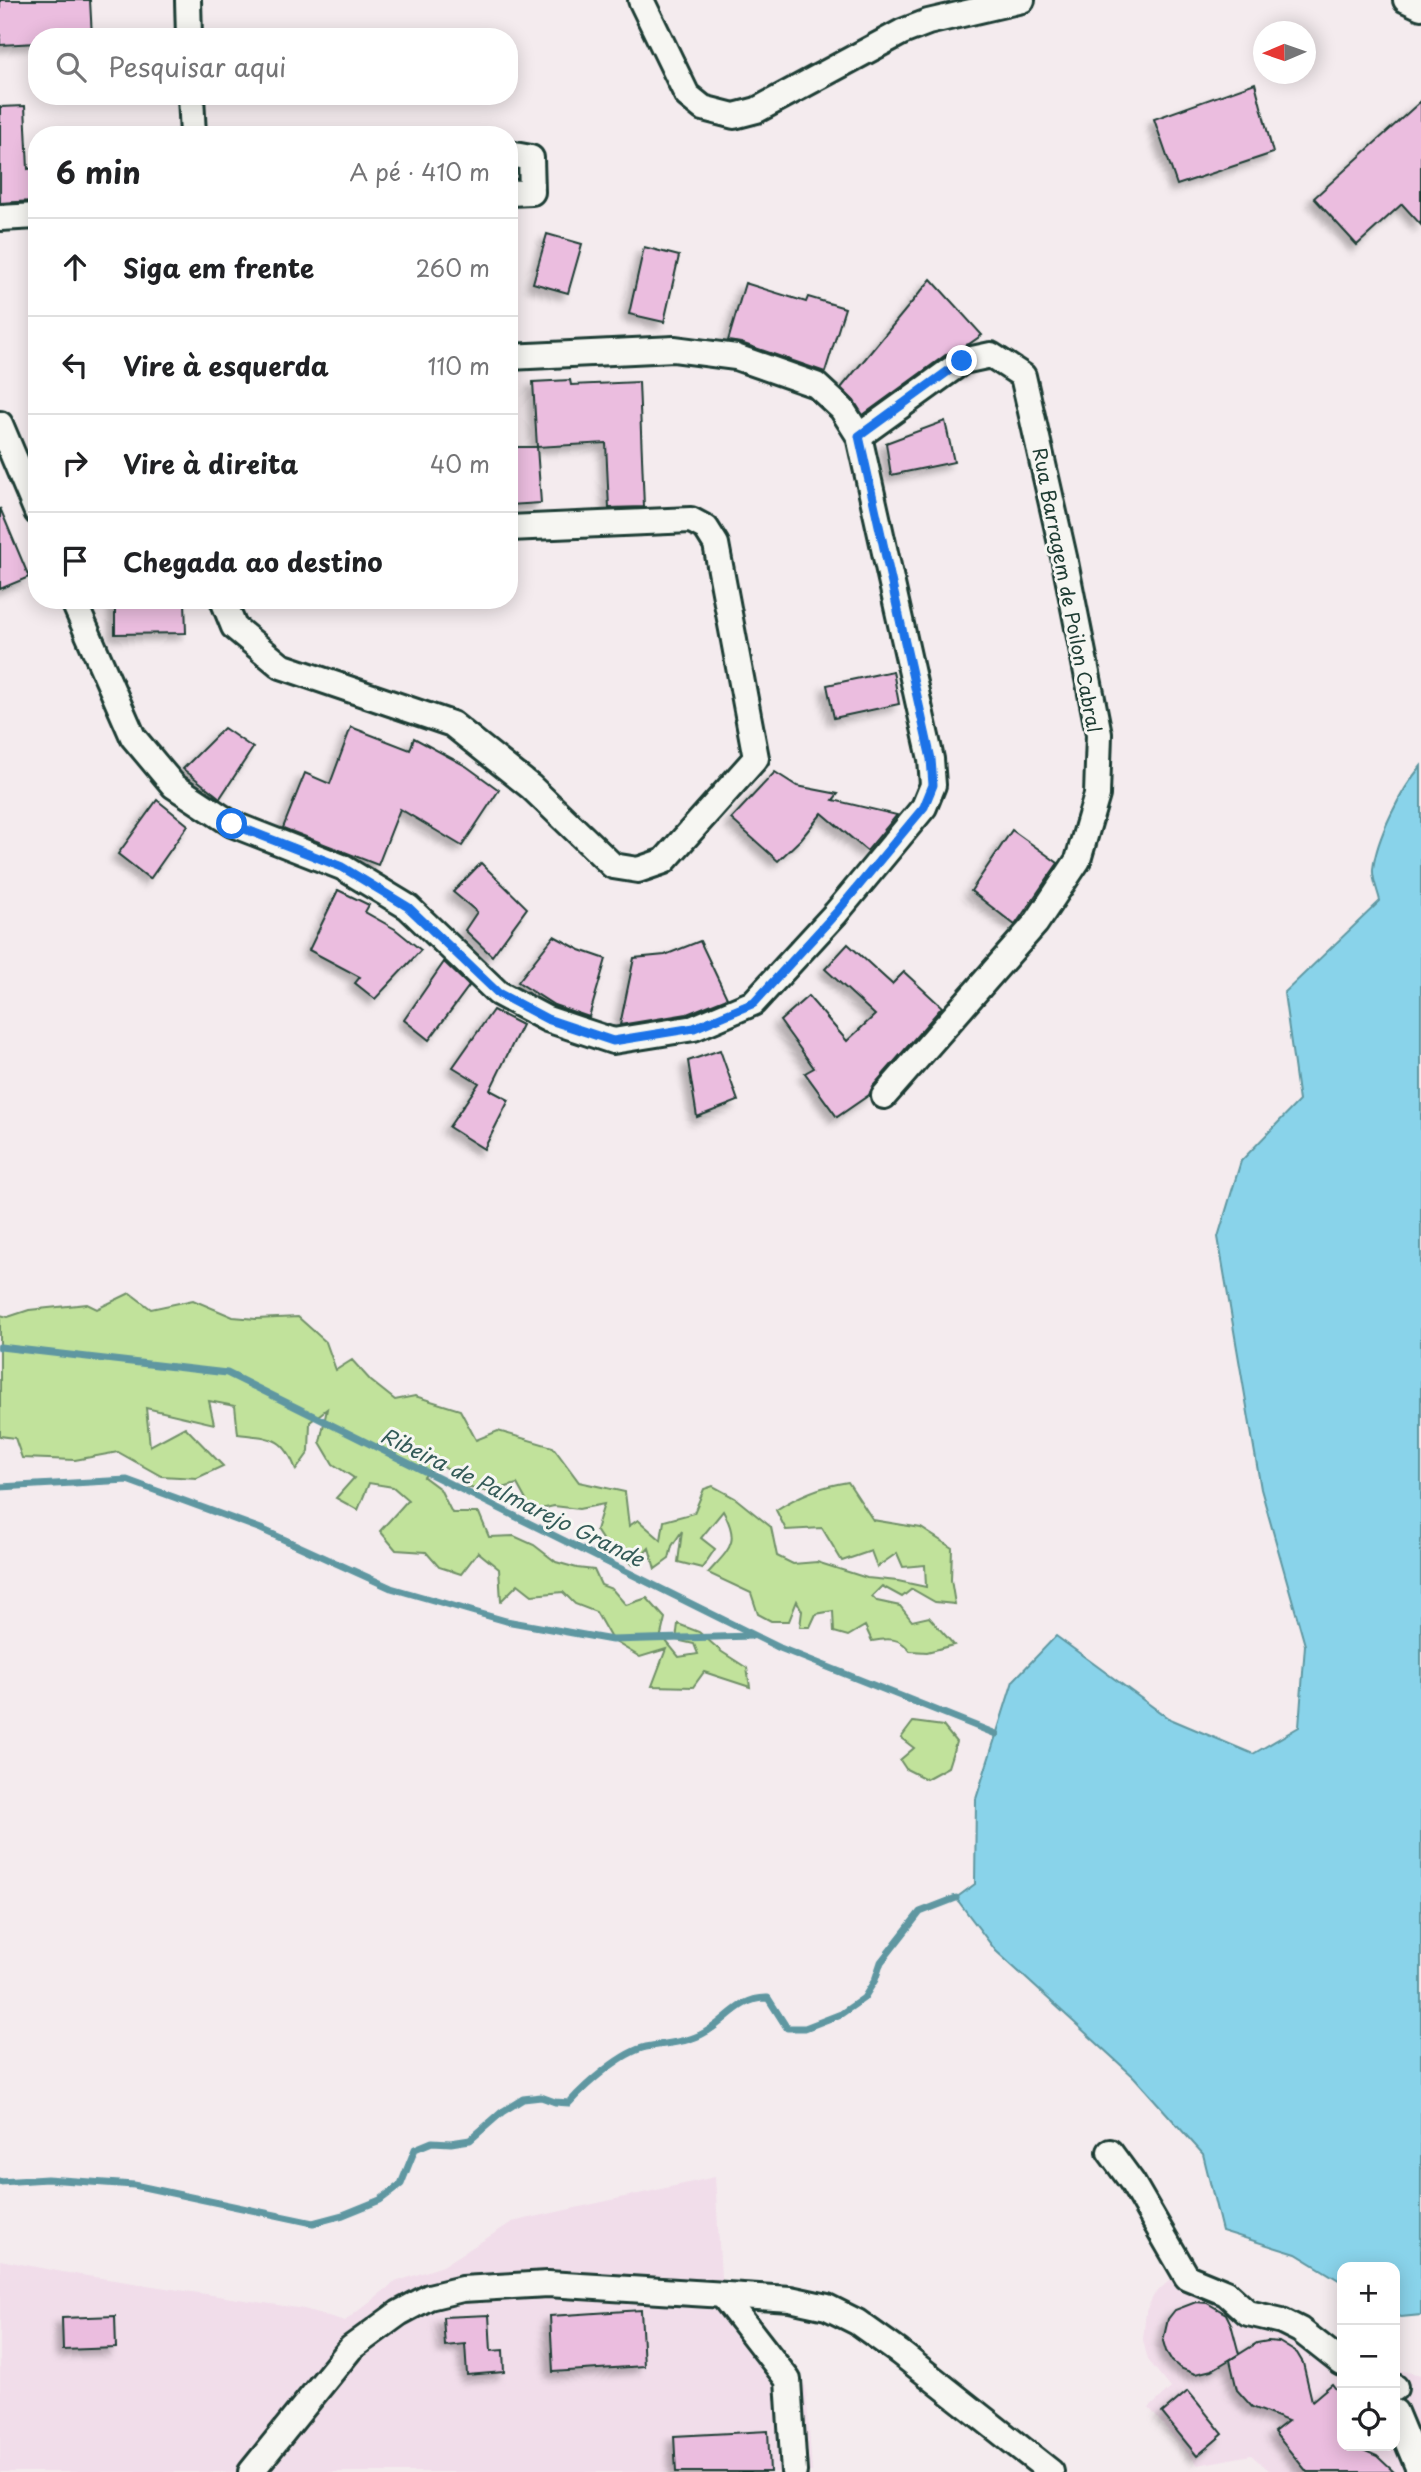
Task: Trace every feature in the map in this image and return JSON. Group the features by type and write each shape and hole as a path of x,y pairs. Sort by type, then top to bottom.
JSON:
{"street":[{"path":"188,0 189,28"},
{"path":"641,0 687,94 703,108 734,116 757,110 902,32 928,22 1022,0"},
{"path":"1406,0 1421,7"},
{"path":"191,105 192,126"},
{"path":"518,156 531,158 532,192 518,193"},
{"path":"0,218 28,216"},
{"path":"77,609 133,737 174,786 232,824 342,867 408,907 498,993 547,1019 613,1041 694,1028 754,1003 836,913 924,807 933,785 931,759 859,436 842,409 816,385 736,357 674,349 518,357"},
{"name":"Rua Barragem de Poilon Cabral","path":"859,436 962,361 992,355 1023,376 1064,557 1099,734 1097,795 1077,860 1036,923 884,1096"},
{"path":"0,424 28,491"},
{"path":"227,609 234,627 281,666 452,724 531,787 613,866 638,870 663,861 756,758 716,544 705,528 691,520 518,528"},
{"path":"1110,2152 1132,2182 1186,2277 1226,2293 1248,2313 1282,2321 1300,2330 1337,2359"},
{"path":"251,2472 351,2348 399,2313 429,2297 462,2288 548,2284 790,2299 827,2307 857,2322 899,2352 1051,2472"},
{"path":"723,2296 788,2379 794,2472"},
{"path":"1400,2424 1420,2472"}],"shaded area":[{"path":"715,2177 721,2277 806,2387 812,2472 0,2472 0,2260 304,2309 345,2321 395,2282 443,2266 512,2222"},
{"path":"1194,2265 1230,2280 1251,2301 1283,2308 1337,2346 1337,2451 1400,2451 1400,2370 1421,2375 1421,2472 1271,2472 1251,2455 1198,2465 1149,2408 1171,2388 1148,2360 1143,2340 1146,2311 1154,2295 1175,2275"}],"green space":[{"path":"130,1293 151,1309 193,1300 233,1317 298,1317 326,1342 336,1370 352,1360 371,1381 395,1400 415,1396 460,1410 476,1440 498,1431 553,1447 579,1482 625,1492 629,1526 638,1520 661,1540 664,1521 694,1513 704,1489 713,1486 735,1498 771,1527 777,1556 793,1564 817,1562 867,1578 926,1587 925,1565 903,1567 897,1553 877,1567 871,1551 842,1561 822,1528 786,1530 776,1510 810,1492 848,1482 873,1520 921,1528 952,1548 951,1580 955,1604 935,1602 912,1589 902,1597 882,1586 872,1596 877,1601 900,1606 912,1621 929,1617 954,1645 927,1652 910,1651 902,1643 893,1640 872,1641 865,1626 848,1636 834,1632 833,1611 816,1614 810,1627 800,1627 802,1611 797,1601 789,1621 771,1621 758,1614 751,1593 708,1573 727,1551 732,1538 723,1511 701,1538 715,1549 702,1568 678,1562 682,1531 672,1546 669,1559 655,1569 649,1548 633,1565 607,1547 596,1530 604,1504 579,1509 554,1506 532,1511 517,1484 489,1492 466,1487 458,1476 437,1463 424,1477 440,1489 452,1513 479,1513 489,1537 514,1536 534,1545 556,1562 594,1570 601,1585 612,1589 626,1605 647,1598 665,1618 661,1635 679,1657 698,1654 694,1644 676,1640 678,1624 699,1632 722,1652 747,1668 750,1687 704,1672 693,1687 652,1686 666,1649 640,1657 612,1640 596,1612 575,1604 563,1592 532,1595 518,1584 501,1601 499,1569 478,1552 461,1574 439,1567 426,1552 396,1550 380,1531 408,1500 393,1487 369,1483 358,1510 336,1498 354,1478 333,1464 320,1442 327,1409 310,1422 309,1452 296,1470 287,1451 275,1441 238,1434 235,1406 209,1401 214,1424 146,1408 150,1446 185,1427 223,1466 197,1478 161,1476 118,1452 75,1460 22,1458 15,1438 0,1436 0,1315 8,1317 29,1310 87,1304 97,1309"},
{"path":"913,1722 943,1726 956,1742 948,1767 926,1779 906,1769 900,1760 914,1748 901,1738"}],"water":[{"path":"1421,766 1421,2315 1401,2317 1400,2262 1337,2262 1337,2279 1296,2254 1222,2231 1203,2154 1134,2077 996,1951 956,1898 975,1884 976,1799 1013,1681 1056,1636 1168,1718 1253,1754 1299,1727 1305,1645 1261,1489 1218,1237 1241,1161 1299,1101 1284,993 1380,901 1373,873 1375,856 1398,801"}],"building":[{"path":"0,0 90,0 92,28 28,28 28,43 0,45"},
{"path":"1255,84 1273,153 1177,185 1154,119"},
{"path":"1421,101 1421,225 1402,204 1357,245 1314,198"},
{"path":"25,106 28,201 0,203 0,107"},
{"path":"547,234 582,244 568,293 533,283"},
{"path":"644,247 679,256 664,322 629,314"},
{"path":"931,279 982,335 969,344 954,349 863,415 841,388"},
{"path":"745,283 806,302 808,297 845,308 825,372 728,341"},
{"path":"570,380 571,385 639,382 644,507 609,508 606,443 537,447 533,382"},
{"path":"945,421 954,462 891,475 886,443"},
{"path":"518,447 537,447 541,503 518,504"},
{"path":"0,508 28,577 0,589"},
{"path":"115,609 185,609 186,633 115,634"},
{"path":"893,671 899,704 834,718 827,685"},
{"path":"351,727 410,750 414,738 466,766 499,790 462,846 400,809 378,865 283,828 305,773 330,784"},
{"path":"224,728 253,748 220,798 183,769"},
{"path":"775,772 797,786 838,794 833,800 897,815 867,851 822,813 778,861 731,819"},
{"path":"157,800 188,825 150,879 118,854"},
{"path":"1012,830 1058,863 1015,925 971,891"},
{"path":"481,863 527,908 492,956 465,930 477,912 453,892"},
{"path":"338,890 369,905 365,912 395,929 421,950 375,999 355,983 360,977 309,950"},
{"path":"554,936 580,950 606,959 589,1017 554,1005 518,982"},
{"path":"700,941 727,998 687,1014 620,1025 634,958 665,955"},
{"path":"848,944 892,984 904,972 942,1007 873,1086 869,1095 837,1117 805,1073 814,1068 780,1021 808,996 847,1041 875,1015 825,969"},
{"path":"444,962 469,986 429,1040 404,1020"},
{"path":"493,1010 522,1025 490,1090 509,1100 484,1149 449,1127 479,1083 453,1067"},
{"path":"720,1050 738,1101 697,1117 688,1061"},
{"path":"1196,2302 1207,2303 1226,2314 1239,2354 1212,2370 1195,2374 1180,2368 1172,2361 1163,2341 1168,2319 1175,2310"},
{"path":"641,2310 644,2366 553,2372 550,2316"},
{"path":"489,2315 491,2351 503,2350 504,2372 467,2375 465,2344 445,2346 443,2317"},
{"path":"115,2316 116,2348 63,2350 62,2318"},
{"path":"1279,2342 1297,2353 1303,2363 1312,2401 1332,2384 1337,2390 1337,2451 1366,2451 1377,2456 1394,2472 1307,2472 1274,2432 1288,2421 1252,2407 1237,2390 1230,2360 1257,2343"},
{"path":"1188,2391 1223,2434 1197,2456 1162,2413"},
{"path":"768,2431 770,2472 676,2472 674,2436"}],"waterway":[{"name":"Ribeira de Palmarejo Grande","path":"0,1347 227,1373 780,1648 996,1734"},
{"path":"0,1487 127,1480 261,1529 391,1588 506,1621 612,1640 752,1636"},
{"path":"0,2182 47,2179 134,2185 313,2223 343,2215 380,2200 401,2184 415,2149 432,2142 470,2140 502,2112 523,2099 541,2097 569,2103 595,2078 626,2055 646,2047 697,2036 749,2001 768,1998 787,2028 805,2028 841,2014 864,1998 875,1980 881,1962 920,1912 956,1898"}],"route":[{"path":"232,824 342,867 408,907 498,993 547,1019 613,1041 694,1028 754,1003 836,913 924,807 933,785 931,759 859,436 962,361"}]}
